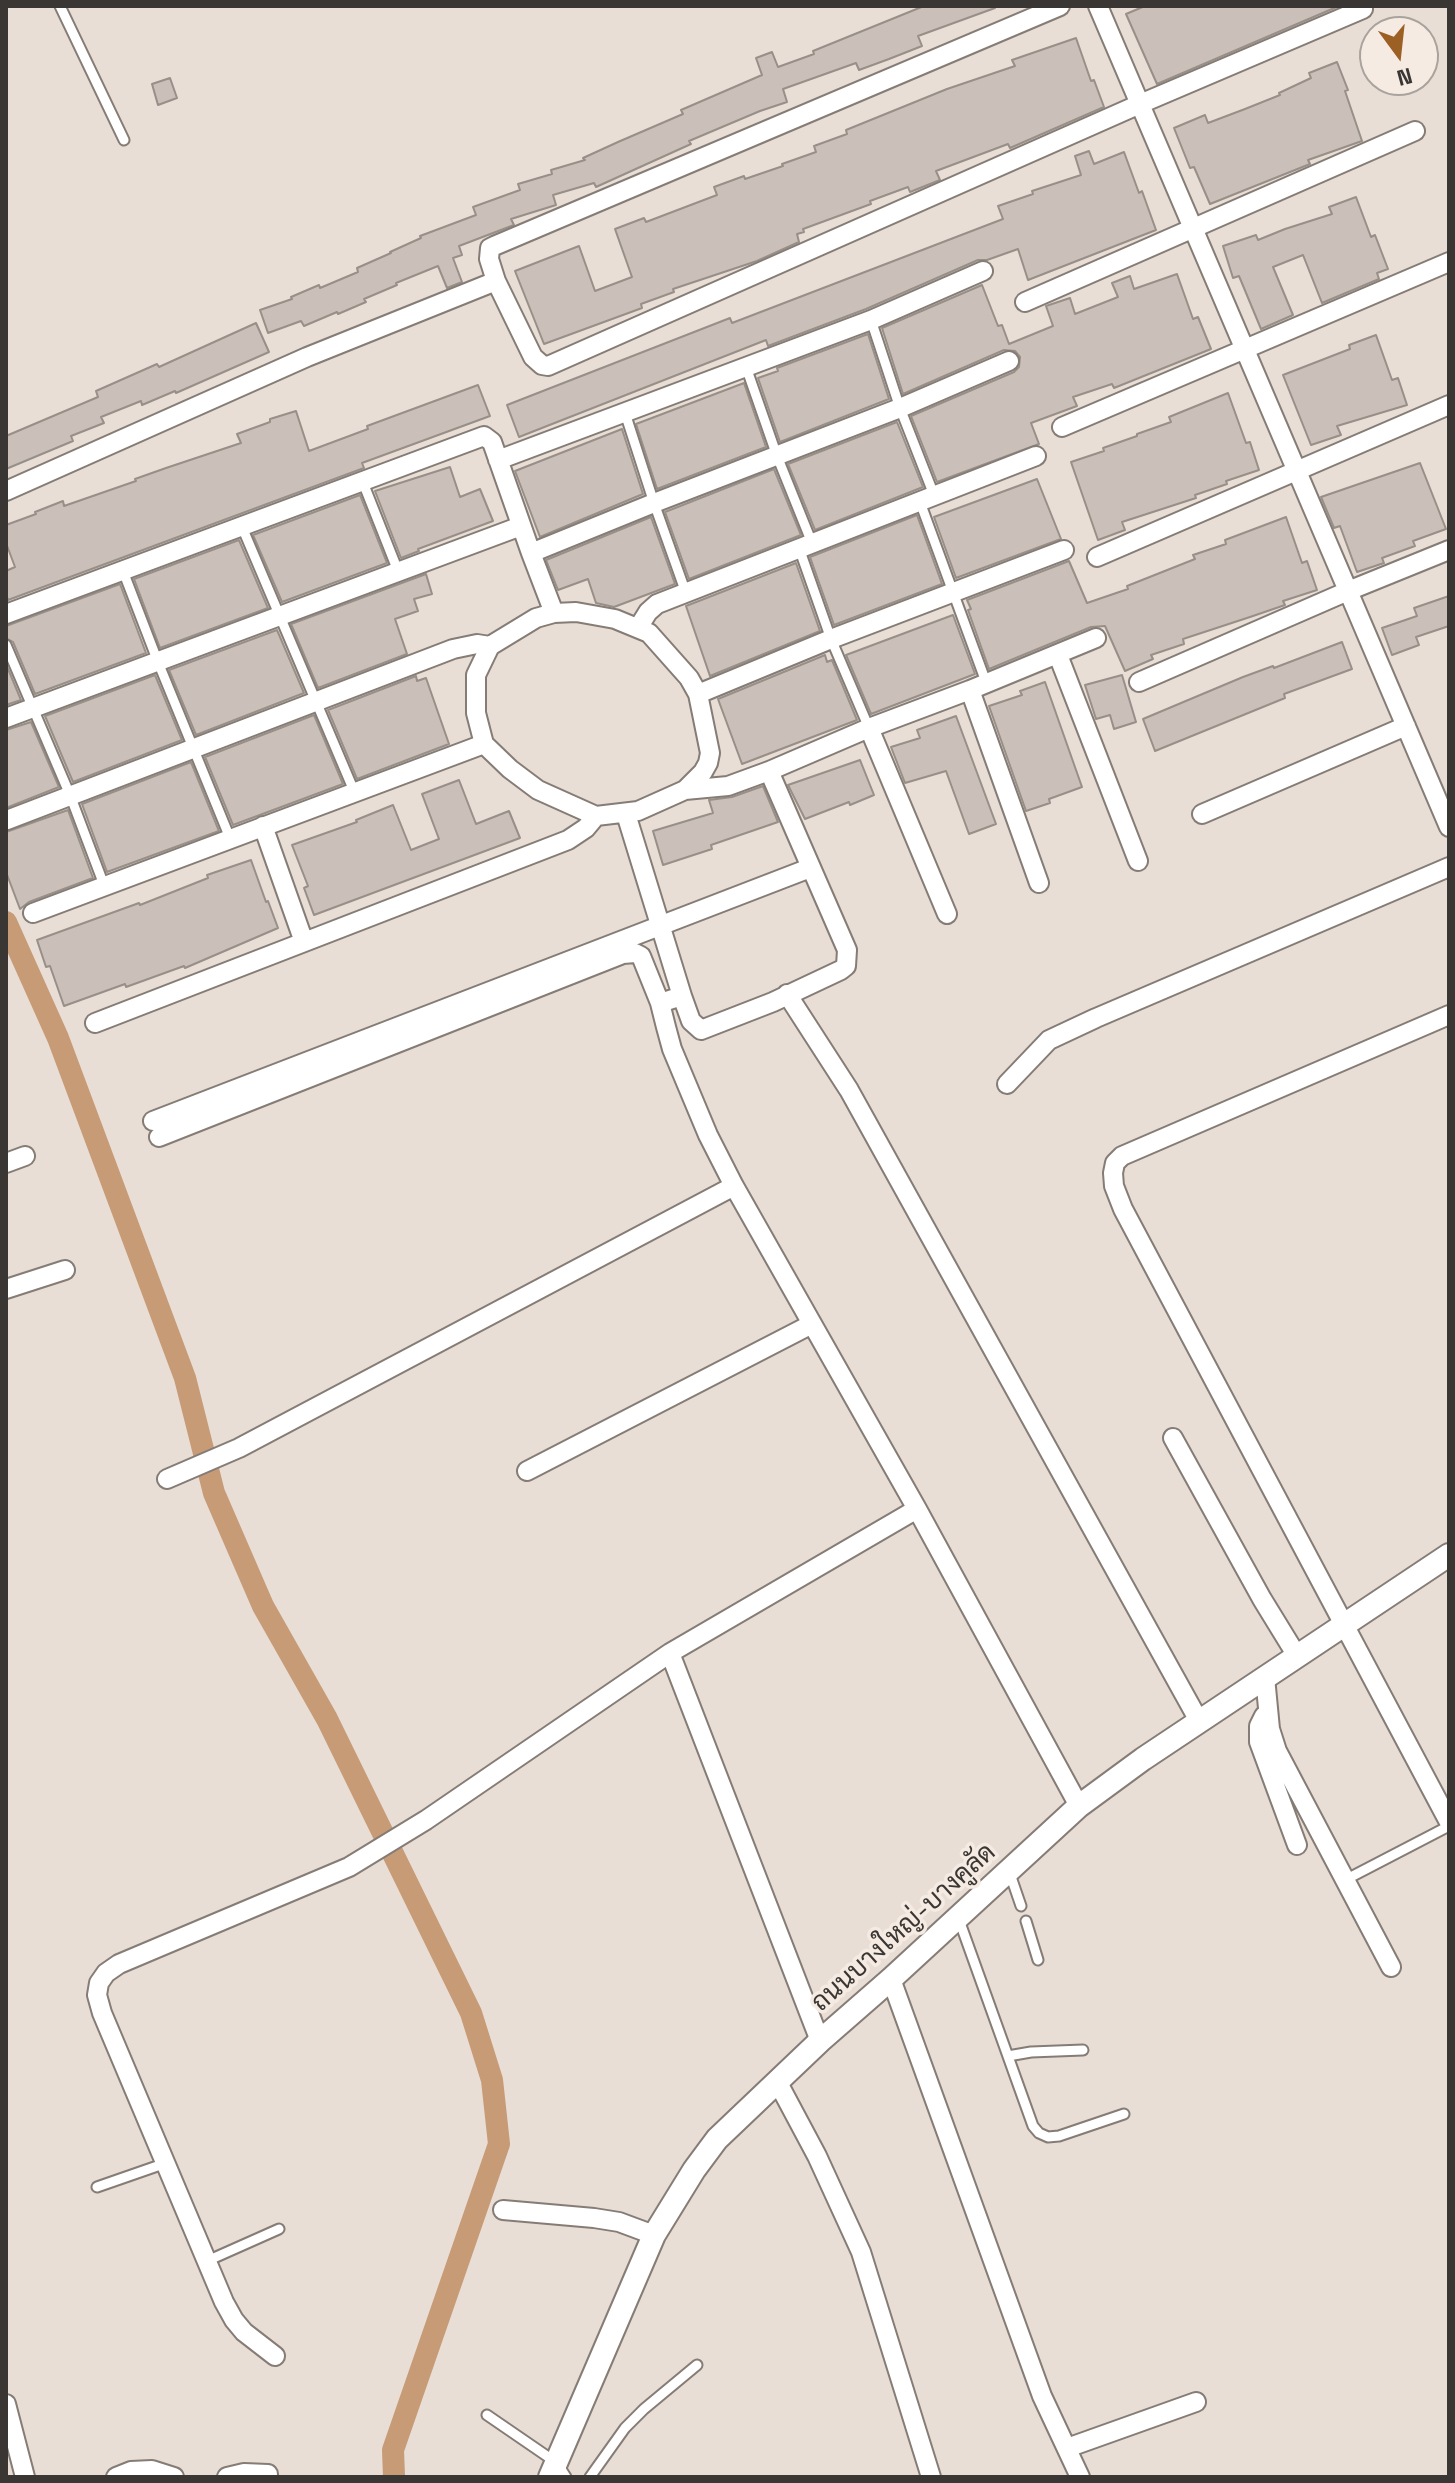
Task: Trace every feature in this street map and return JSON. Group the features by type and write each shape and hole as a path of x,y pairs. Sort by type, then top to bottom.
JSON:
{"street":[{"path":"1060,6 490,248 489,259 496,281 533,357 548,366 1140,104 1363,9"},
{"path":"1098,6 1449,827"},
{"path":"1025,302 1415,131"},
{"path":"1062,427 1449,262"},
{"path":"498,460 871,320 983,271"},
{"path":"6,491 307,357 496,281"},
{"path":"531,553 900,408 1009,361"},
{"path":"1097,557 1449,405"},
{"path":"6,614 484,436 492,442 554,613"},
{"path":"638,628 657,604 1036,456"},
{"path":"6,718 521,526"},
{"path":"698,694 831,639 1064,550"},
{"path":"1139,682 1449,550"},
{"path":"685,790 703,772 710,753 698,694 689,678 649,633 615,619 576,612 554,613 536,618 490,646 476,675 476,713 484,744 538,790 596,816 638,811 685,790 728,786 1096,638"},
{"path":"7,820 453,649 477,644 490,646"},
{"path":"1058,655 1138,861"},
{"path":"978,686 1039,883"},
{"path":"1202,814 1406,726"},
{"path":"869,728 947,914"},
{"path":"33,913 484,744"},
{"path":"626,814 682,996 691,1021 701,1030 841,970 847,960 847,950 769,771"},
{"path":"95,1023 568,840 586,828 596,816"},
{"path":"263,826 304,942"},
{"path":"1007,1084 1049,1040 1449,867"},
{"path":"810,868 660,924 156,1129 623,954 641,956 660,1003 672,1049 708,1135 734,1186 917,1509 1079,1806"},
{"path":"787,994 849,1090 1199,1721"},
{"path":"660,1003 682,996"},
{"path":"1449,1015 1122,1156 1115,1163 1113,1173 1114,1186 1123,1209 1449,1824"},
{"path":"6,1163 25,1156"},
{"path":"175,1476 218,1459 734,1186"},
{"path":"6,1289 65,1270"},
{"path":"527,1471 812,1324"},
{"path":"1173,1438 1297,1656"},
{"path":"275,2356 244,2332 234,2320 207,2261 102,2013 97,1995 99,1983 106,1973 119,1964 349,1867 426,1820 670,1653 917,1509"},
{"name":"ถนนบางใหญ่-บางคูลัด","path":"558,2472 654,2235 717,2139 1079,1806 1199,1721 1448,1559"},
{"path":"670,1653 820,2041"},
{"path":"1265,1677 1270,1729 1277,1751 1391,1967"},
{"path":"1267,1710 1259,1726 1259,1742 1297,1845"},
{"path":"891,1979 1042,2396 1080,2477"},
{"path":"777,2081 817,2156 861,2252 931,2477"},
{"path":"503,2210 619,2222 654,2235"},
{"path":"1067,2448 1196,2402"},
{"path":"6,2404 25,2477"},
{"path":"116,2477 131,2471 152,2470 174,2477"},
{"path":"227,2477 244,2473 268,2474"}],"lane":[{"path":"60,6 124,140"},
{"path":"871,320 927,498 978,686"},
{"path":"746,367 806,546 831,639 869,728"},
{"path":"625,413 686,593"},
{"path":"362,480 398,571"},
{"path":"242,527 354,791"},
{"path":"123,571 230,838"},
{"path":"6,645 70,795 104,885"},
{"path":"1345,1880 1449,1824"},
{"path":"1009,1870 1021,1906"},
{"path":"957,1917 1033,2126 1048,2137 1059,2136 1124,2114"},
{"path":"1026,1921 1038,1960"},
{"path":"1008,2056 1083,2050"},
{"path":"97,2187 166,2163"},
{"path":"207,2261 279,2229"},
{"path":"590,2477 625,2428 697,2365"},
{"path":"487,2415 558,2472"}],"building":[{"path":"924,6 995,8 918,36 922,46 889,59 859,70 856,63 783,89 787,102 689,141 691,144 596,187 594,183 553,195 556,205 511,219 514,225 459,246 462,255 453,258 462,282 447,288 438,266 396,283 364,299 366,302 338,314 304,326 301,321 268,333 260,310 358,272 357,268 420,236 476,215 473,207 520,190 518,184 585,160 583,158 683,114 681,110 762,75 756,58 772,52 778,67"},
{"path":"1145,6 1339,6 1157,84 1126,14"},
{"path":"1076,38 1104,107 1010,148 1008,144 936,171 940,180 910,192 908,187 803,229 804,232 797,234 799,242 757,261 673,289 674,292 641,304 642,308 544,344 515,271 579,246 595,291 632,277 615,229 644,218 646,222 717,195 714,187 783,166 816,152 814,146 847,134 846,130 947,89 1015,66 1012,60"},
{"path":"1337,62 1362,141 1308,160 1310,164 1210,204 1194,167 1190,168 1174,128 1205,115 1208,123 1280,95 1311,78 1309,73"},
{"path":"170,78 177,98 158,105 152,84"},
{"path":"1089,151 1094,164 1124,152 1156,230 1028,280 1018,249 978,260 866,309 768,346 766,340 519,437 507,405 730,318 732,323 1003,219 998,206 1081,175 1075,156"},
{"path":"1356,197 1371,237 1375,235 1388,269 1377,273 1379,279 1322,303 1303,255 1273,267 1293,315 1261,329 1239,276 1233,278 1223,246 1256,235 1258,240 1332,214 1329,207"},
{"path":"1177,274 1193,319 1198,317 1211,349 1114,388 1112,384 1073,397 1077,406 1031,423 1039,444 937,482 911,416 1014,372 1019,367 1020,357 1015,351 1004,350 903,394 882,328 982,285 998,326 1002,325 1009,344 1053,326 1046,306 1070,298 1075,314 1118,297 1112,283 1130,276 1134,289"},
{"path":"256,323 269,352 176,393 142,405 141,401 101,417 104,423 71,436 73,441 6,469 6,436 98,397 96,391 157,364 159,367"},
{"path":"868,334 889,399 780,442 758,378"},
{"path":"1376,335 1392,380 1398,378 1407,405 1337,426 1341,435 1311,445 1283,375 1350,349 1349,345"},
{"path":"744,383 766,447 657,489 636,424"},
{"path":"478,385 490,416 362,463 364,468 8,600 6,571 15,567 6,543 6,525 63,501 64,506 241,443 237,434 296,411 309,451"},
{"path":"1228,393 1259,470 1226,481 1227,484 1195,495 1196,498 1122,522 1125,530 1098,540 1071,462 1171,422 1169,417"},
{"path":"897,422 923,487 815,530 788,464"},
{"path":"622,429 643,494 540,537 515,471"},
{"path":"1420,463 1446,529 1413,541 1415,546 1382,558 1384,563 1357,572 1340,526 1334,528 1321,497"},
{"path":"450,467 460,497 480,489 493,521 401,558 375,491"},
{"path":"774,469 801,535 689,579 665,512"},
{"path":"1037,479 1061,539 956,578 934,517"},
{"path":"360,495 387,563 282,602 253,535"},
{"path":"917,515 942,584 834,625 810,557"},
{"path":"651,517 675,584 614,607 596,603 588,579 558,590 546,560"},
{"path":"1286,517 1302,563 1307,561 1317,590 1283,601 1285,605 1183,639 1184,644 1151,655 1153,659 1125,671 1105,626 1091,627 989,669 967,600 1069,561 1087,603 1128,589 1127,586 1195,559 1193,555 1226,544 1225,540"},
{"path":"239,540 268,608 160,648 134,579"},
{"path":"796,563 820,631 710,676 686,606"},
{"path":"426,574 432,594 414,599 418,611 395,619 407,654 318,688 291,624"},
{"path":"120,584 146,653 35,694 13,642 6,638 6,626"},
{"path":"1449,596 1449,626 1416,637 1419,645 1392,655 1382,628 1417,616 1414,608"},
{"path":"953,615 975,674 871,714 846,655"},
{"path":"277,630 304,693 196,735 169,670"},
{"path":"1342,642 1352,669 1284,694 1285,698 1155,751 1143,719 1243,677"},
{"path":"825,655 827,662 832,660 857,720 742,764 718,699"},
{"path":"6,664 21,700 6,705"},
{"path":"155,675 182,740 73,782 45,716"},
{"path":"1122,675 1136,722 1114,729 1110,715 1096,719 1085,685"},
{"path":"416,676 417,681 426,678 449,744 357,779 328,710"},
{"path":"1045,682 1082,787 1026,811 989,706 1022,695 1020,691"},
{"path":"314,715 343,784 233,825 205,757"},
{"path":"956,716 996,824 969,834 946,771 905,783 891,747 920,738 917,730"},
{"path":"31,722 59,787 6,808 6,730"},
{"path":"860,760 874,795 805,819 788,785"},
{"path":"191,762 219,831 107,872 82,804"},
{"path":"459,780 476,824 509,811 520,838 314,915 304,888 308,886 292,845 357,822 393,805 411,850 439,839 422,794"},
{"path":"763,786 778,822 663,865 653,831 713,813 709,800 732,797"},
{"path":"68,810 93,878 29,902 20,909 6,872 6,832"},
{"path":"251,860 278,928 185,968 126,987 125,984 64,1006 37,940 140,905 208,878 207,875"}],"waterway":[{"path":"6,922 58,1038 185,1378 214,1493 263,1606 327,1719 471,2013 492,2080 499,2144 393,2450 394,2477"}]}
